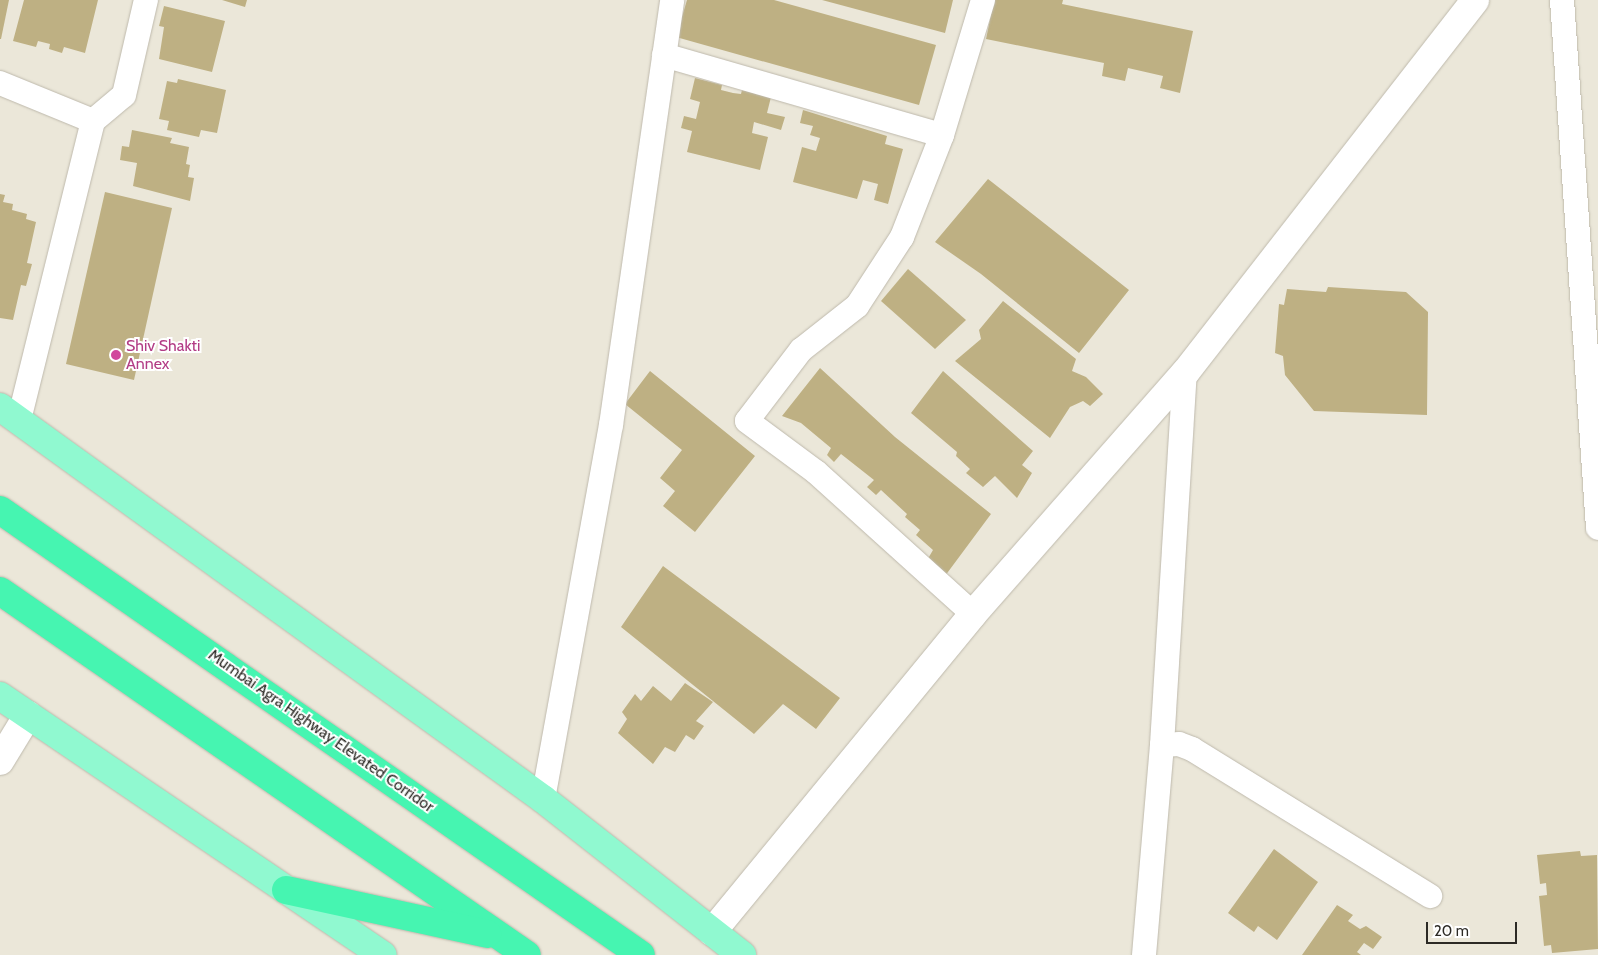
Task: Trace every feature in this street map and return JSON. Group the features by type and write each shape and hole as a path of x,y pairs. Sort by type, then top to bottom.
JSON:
{"highway":[{"name":"Mumbai Agra Highway Elevated Corridor","path":"0,510 641,955"},
{"path":"0,590 527,955"},
{"path":"286,890 500,937"}],"main road":[{"path":"9,414 543,799 742,955"},
{"path":"0,696 383,955"}],"street":[{"path":"9,414 93,121 124,95 146,0"},
{"path":"543,799 611,426 672,0"},
{"path":"973,614 816,472 747,421 801,350 857,306 902,237 942,135 983,0"},
{"path":"712,932 973,614 1185,373 1475,0"},
{"path":"1562,0 1598,528"},
{"path":"664,55 942,135"},
{"path":"0,83 93,121"},
{"path":"1144,955 1162,745 1185,373"},
{"path":"0,761 28,715"},
{"path":"1162,745 1179,744 1192,748 1430,896"}],"building":[{"path":"0,0 9,0 1,39 0,39"},
{"path":"24,0 98,0 85,53 64,47 62,53 49,49 50,44 38,41 36,47 13,41"},
{"path":"222,0 247,0 245,7"},
{"path":"687,0 774,0 936,45 919,105 676,37"},
{"path":"822,0 953,0 945,33"},
{"path":"994,0 1063,0 1062,4 1193,31 1180,93 1160,88 1163,76 1128,68 1125,81 1102,76 1104,63 986,39"},
{"path":"164,6 225,21 212,72 159,59 164,27 159,26"},
{"path":"695,78 722,85 721,90 733,93 741,94 742,90 771,97 767,113 785,117 781,130 754,122 752,133 768,137 760,170 687,152 692,131 681,128 684,116 696,119 700,102 690,99"},
{"path":"178,79 226,90 217,133 201,130 199,137 167,130 169,121 159,119 167,81 177,83"},
{"path":"803,110 887,136 885,144 903,149 888,204 874,200 878,184 863,180 857,199 793,182 802,147 816,151 820,138 810,135 813,126 800,123"},
{"path":"132,130 172,138 170,143 189,147 186,164 190,165 188,177 194,178 190,201 133,186 137,163 120,160 122,146 129,147"},
{"path":"988,179 1129,290 1079,353 981,274 935,242"},
{"path":"105,192 172,208 134,380 66,364"},
{"path":"0,194 5,195 3,202 13,204 12,210 27,214 26,219 36,222 27,263 32,264 26,286 21,285 13,320 0,318"},
{"path":"908,269 966,320 935,349 881,301"},
{"path":"1328,287 1406,292 1428,312 1427,415 1314,411 1285,375 1283,356 1275,353 1279,304 1284,305 1287,289 1326,292"},
{"path":"1003,301 1076,359 1072,371 1086,377 1103,394 1090,406 1083,401 1070,407 1050,438 955,361 981,339 979,330"},
{"path":"820,368 895,437 991,514 945,576 926,562 933,550 916,535 920,530 905,517 907,514 881,490 876,495 867,487 874,480 841,454 834,462 827,455 831,448 801,423 782,416"},
{"path":"650,371 755,456 695,532 663,506 675,491 660,478 682,450 625,404"},
{"path":"943,371 1033,451 1022,465 1032,473 1017,498 995,476 983,487 966,473 970,469 956,456 957,452 911,413"},
{"path":"663,566 840,698 816,729 783,704 754,734 621,627"},
{"path":"685,683 713,702 696,721 704,726 694,740 686,735 675,752 665,747 653,764 618,733 627,719 622,712 635,694 641,701 653,686 671,701"},
{"path":"1274,849 1318,882 1277,940 1258,926 1254,932 1228,913"},
{"path":"1580,851 1581,856 1597,855 1598,949 1552,953 1551,945 1544,946 1539,896 1547,895 1546,883 1540,884 1537,855"},
{"path":"1337,905 1353,915 1348,921 1360,929 1366,926 1382,937 1373,949 1364,943 1357,952 1361,955 1302,955"}],"place":[{"name":"Shiv Shakti Annex","path":"116,355"}]}
